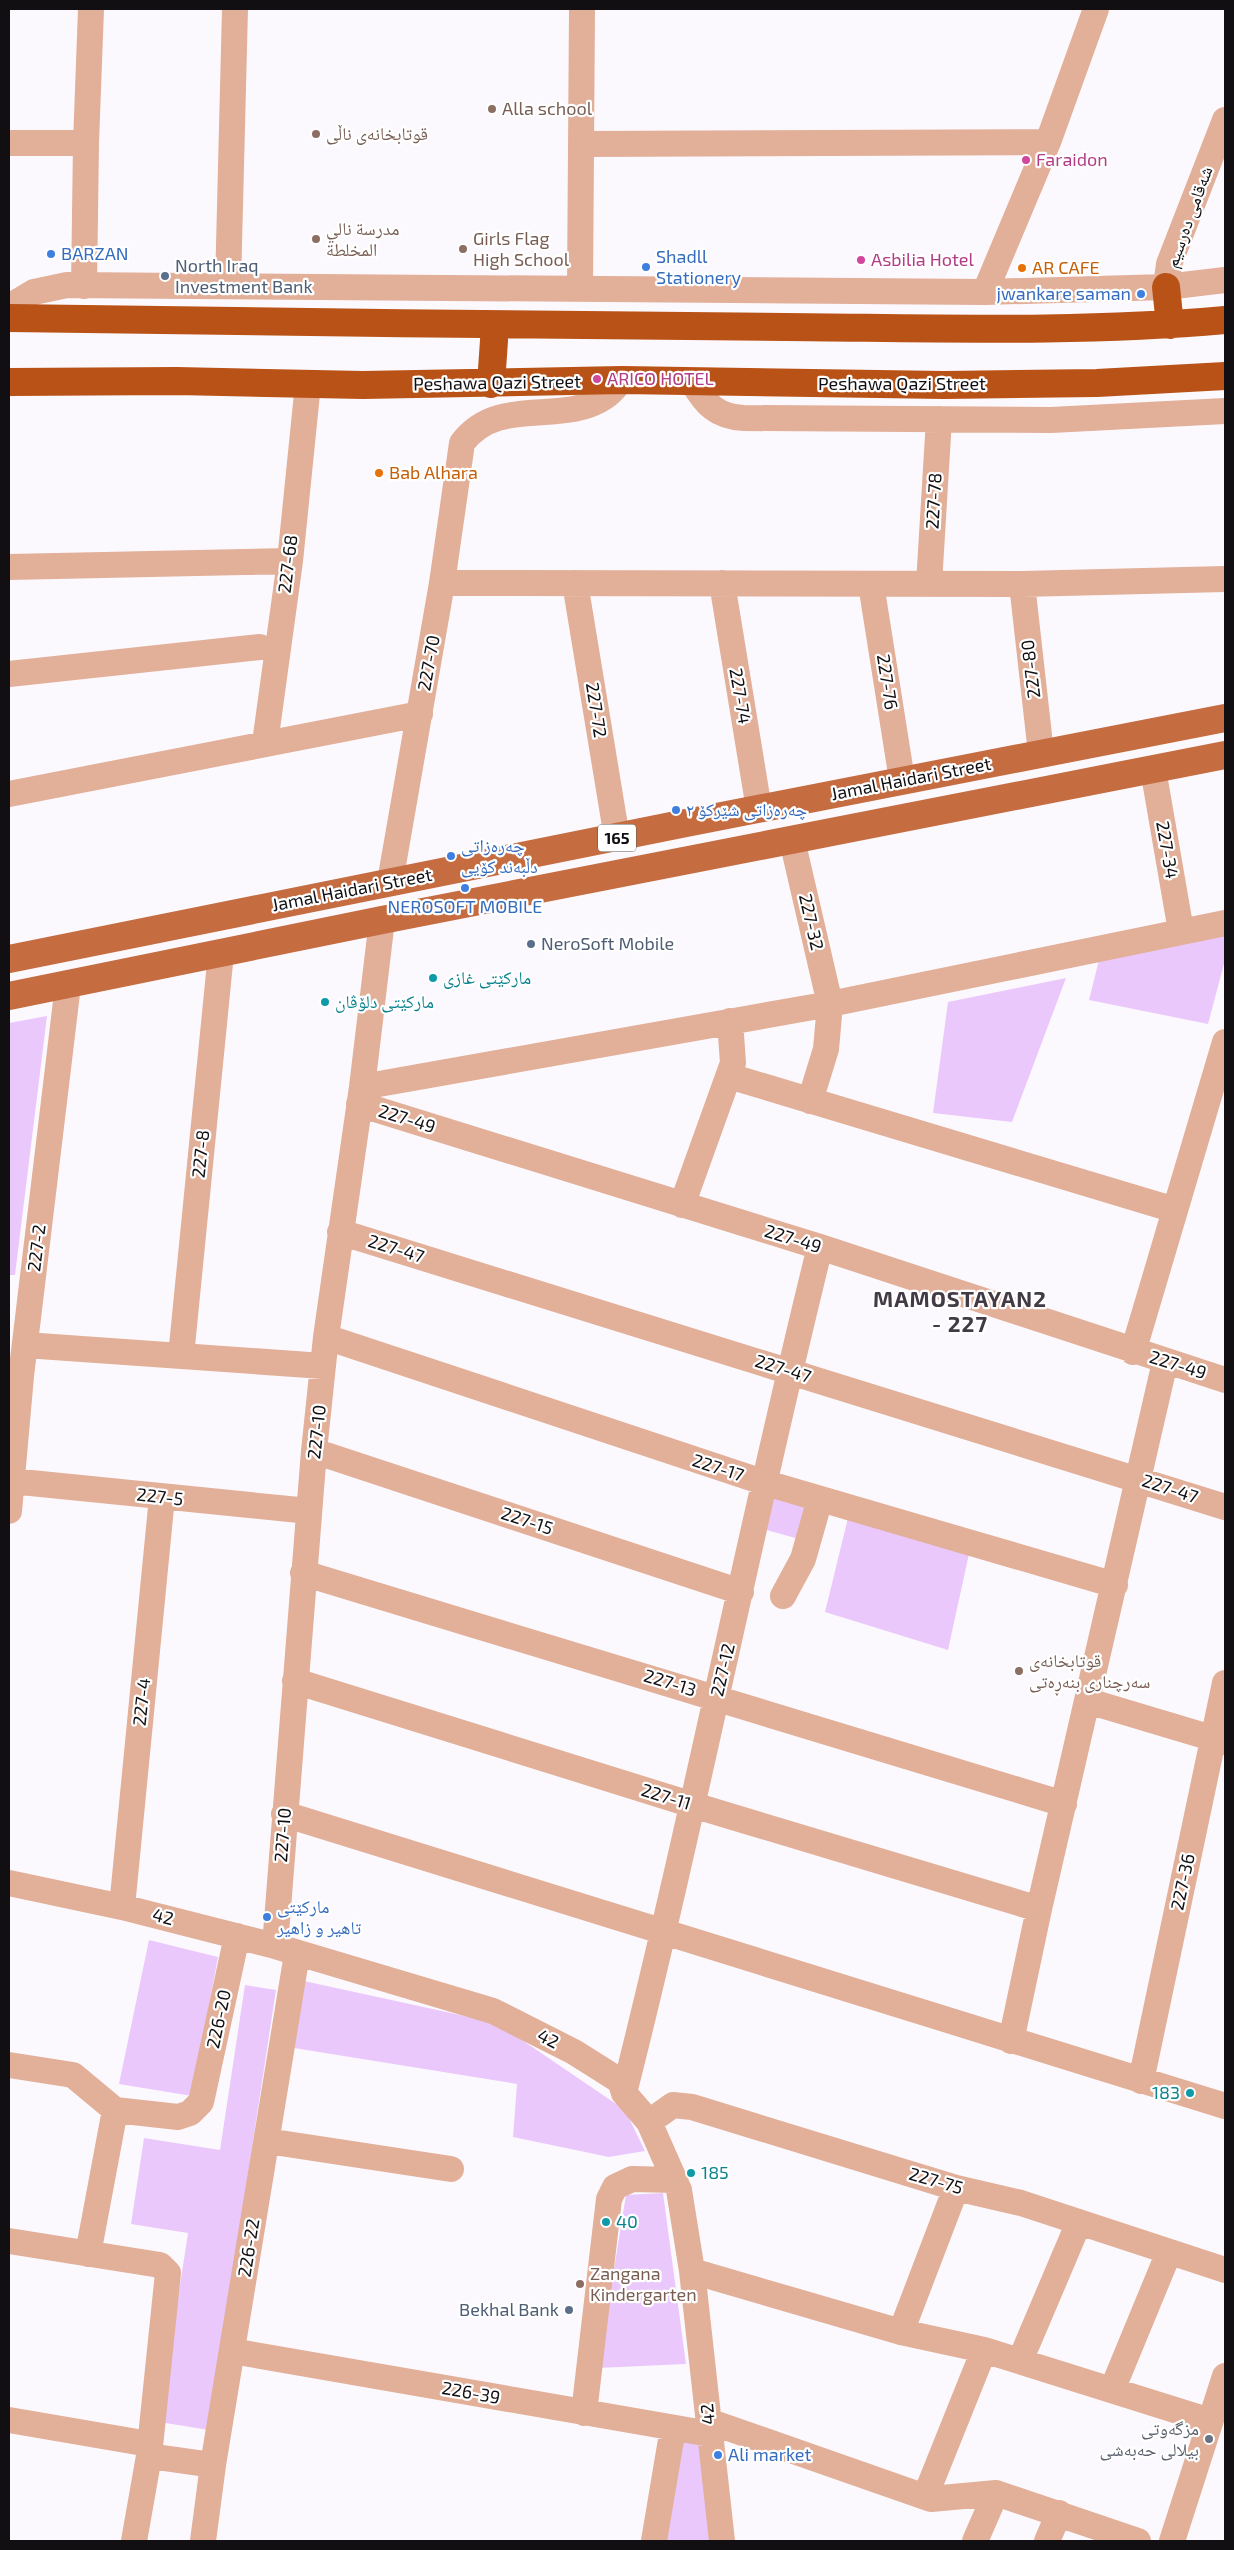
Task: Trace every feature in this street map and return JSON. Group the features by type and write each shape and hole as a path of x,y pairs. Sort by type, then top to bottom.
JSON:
{"highway":[{"path":"1166,286 1170,325"},
{"path":"9,318 495,326 995,328 1170,325 1225,320"},
{"path":"491,384 495,326"},
{"name":"Peshawa Qazi Street","path":"9,382 177,381 308,384 491,384 622,380 944,386 1097,383 1225,376"}],"main road":[{"name":"Jamal Haidari Street","path":"9,959 902,780 1225,718"},
{"name":"Jamal Haidari Street","path":"9,996 382,920 1225,755"},
{"path":"686,823 693,859"}],"street":[{"path":"84,286 86,142 92,9"},
{"path":"228,285 235,9"},
{"path":"580,289 582,9"},
{"path":"985,292 1048,142 1096,9"},
{"name":"شەقامی دەرسیم","path":"1166,286 1169,264 1225,120"},
{"path":"9,143 86,142"},
{"path":"582,144 1048,142"},
{"path":"9,307 34,292 50,288 84,286 228,285 985,292 1166,286 1225,280"},
{"name":"227-70","path":"390,882 442,583 462,443 476,428 486,421 498,417 561,410 590,403 606,396 622,380"},
{"path":"692,381 710,407 732,418 1051,420 1225,411"},
{"name":"227-68","path":"265,743 290,561 308,384"},
{"name":"227-78","path":"929,584 939,419"},
{"path":"9,566 290,561"},
{"path":"442,583 1022,584 1225,579"},
{"name":"227-72","path":"575,583 617,838"},
{"name":"227-74","path":"722,583 759,809"},
{"name":"227-76","path":"871,584 902,780"},
{"name":"227-80","path":"1022,584 1041,753"},
{"path":"9,674 260,647"},
{"path":"9,794 420,714"},
{"name":"227-34","path":"1153,769 1181,931"},
{"name":"227-32","path":"792,840 830,1004 826,1049 810,1101"},
{"name":"227-10","path":"286,1950 284,1814 314,1451 326,1337 361,1096 382,920"},
{"path":"361,1096 730,1021 830,1004 1225,922"},
{"name":"227-8","path":"181,1356 221,953"},
{"name":"227-2","path":"9,1511 15,1379 25,1345 68,985"},
{"path":"682,1205 733,1064 730,1021"},
{"path":"1133,1352 1225,1042"},
{"path":"729,1076 1175,1210"},
{"name":"227-49","path":"361,1096 682,1205 820,1248 1133,1352 1225,1380"},
{"name":"227-47","path":"340,1232 1225,1507"},
{"name":"227-12","path":"624,2092 665,1931 766,1483 789,1371 820,1248"},
{"name":"227-17","path":"326,1337 766,1483 1114,1586"},
{"path":"25,1345 323,1366"},
{"path":"1011,2041 1039,1909 1088,1701 1137,1479 1166,1362"},
{"name":"227-15","path":"314,1451 741,1592"},
{"name":"227-5","path":"11,1481 309,1511"},
{"name":"227-4","path":"122,1907 162,1497"},
{"path":"784,1596 803,1559 820,1499"},
{"name":"227-13","path":"304,1572 1064,1804"},
{"name":"227-11","path":"295,1681 693,1806 1039,1909"},
{"name":"227-36","path":"1141,2081 1219,1740 1225,1683"},
{"path":"1088,1701 1219,1740"},
{"path":"284,1814 1225,2106"},
{"name":"42","path":"9,1883 122,1907 237,1936 493,2011 574,2052 620,2081 624,2092 649,2122 680,2190 692,2271 722,2541"},
{"name":"226-20","path":"115,2110 178,2117 190,2113 201,2102 237,1936"},
{"name":"226-22","path":"203,2541 213,2465 267,2141 286,1950"},
{"path":"9,2065 72,2075 115,2110 88,2254"},
{"name":"227-75","path":"649,2122 673,2105 692,2107 956,2188 1021,2203 1225,2270"},
{"path":"267,2141 451,2169"},
{"path":"584,2413 609,2199 615,2187 632,2179 675,2180"},
{"path":"902,2332 956,2188"},
{"path":"1020,2361 1079,2222"},
{"path":"9,2241 160,2265 168,2274 149,2450 134,2541"},
{"path":"1112,2390 1169,2252"},
{"path":"692,2271 902,2332 984,2350 1112,2390 1217,2410"},
{"path":"925,2497 984,2350"},
{"name":"226-39","path":"232,2351 673,2428 709,2428 931,2499 955,2499 979,2493 996,2493"},
{"path":"1173,2541 1217,2410 1225,2376"},
{"path":"9,2420 213,2465"},
{"path":"654,2541 673,2428"},
{"path":"975,2541 996,2493 1138,2541"},
{"path":"1047,2541 1059,2513"}],"shaded area":[{"path":"1225,929 1225,960 1208,1024 1089,1000 1101,952"},
{"path":"1066,978 1012,1122 933,1113 948,1002"},
{"path":"47,1016 15,1275 9,1275 9,1023"},
{"path":"771,1492 806,1499 799,1539 763,1529"},
{"path":"848,1518 969,1554 948,1650 825,1612"},
{"path":"149,1940 218,1957 192,2096 119,2084"},
{"path":"304,1981 497,2023 625,2110 645,2151 609,2157 513,2137 517,2084 294,2048"},
{"path":"245,1985 276,1990 209,2430 159,2422 188,2233 131,2224 144,2138 220,2150"},
{"path":"663,2193 686,2364 598,2368 626,2195"},
{"path":"680,2438 701,2443 711,2541 663,2541"}],"place":[{"name":"Alla school","path":"492,109"},
{"name":"قوتابخانەی ناڵی","path":"316,134"},
{"name":"Faraidon","path":"1026,160"},
{"name":"مدرسة نالي المخلطة","path":"316,239"},
{"name":"Girls Flag High School","path":"463,249"},
{"name":"BARZAN","path":"51,254"},
{"name":"Asbilia Hotel","path":"861,260"},
{"name":"Shadll Stationery","path":"646,267"},
{"name":"AR CAFE","path":"1022,268"},
{"name":"North Iraq Investment Bank","path":"165,276"},
{"name":"jwankare saman","path":"1141,294"},
{"name":"ARICO HOTEL","path":"597,379"},
{"name":"Bab Alhara","path":"379,473"},
{"name":"چەرەزاتی شێرکۆ ٢","path":"676,810"},
{"name":"چەرەزاتی دڵبەند کۆیی","path":"451,856"},
{"name":"NEROSOFT MOBILE","path":"465,888"},
{"name":"NeroSoft Mobile","path":"531,944"},
{"name":"ماركێتی غازی","path":"433,978"},
{"name":"ماركێتی دلۆڤان","path":"325,1002"},
{"name":"قوتابخانەی سەرچناری بنەڕەتی","path":"1019,1671"},
{"name":"ماركێتی تاهیر و زاهیر","path":"267,1917"},
{"name":"183","path":"1190,2093"},
{"name":"185","path":"691,2173"},
{"name":"40","path":"606,2222"},
{"name":"Zangana Kindergarten","path":"580,2284"},
{"name":"Bekhal Bank","path":"569,2310"},
{"name":"مزگەوتی بیلالی حەبەشی","path":"1209,2439"},
{"name":"Ali market","path":"718,2455"}],"district":[{"name":"MAMOSTAYAN2 - 227","path":"960,1312"}]}
